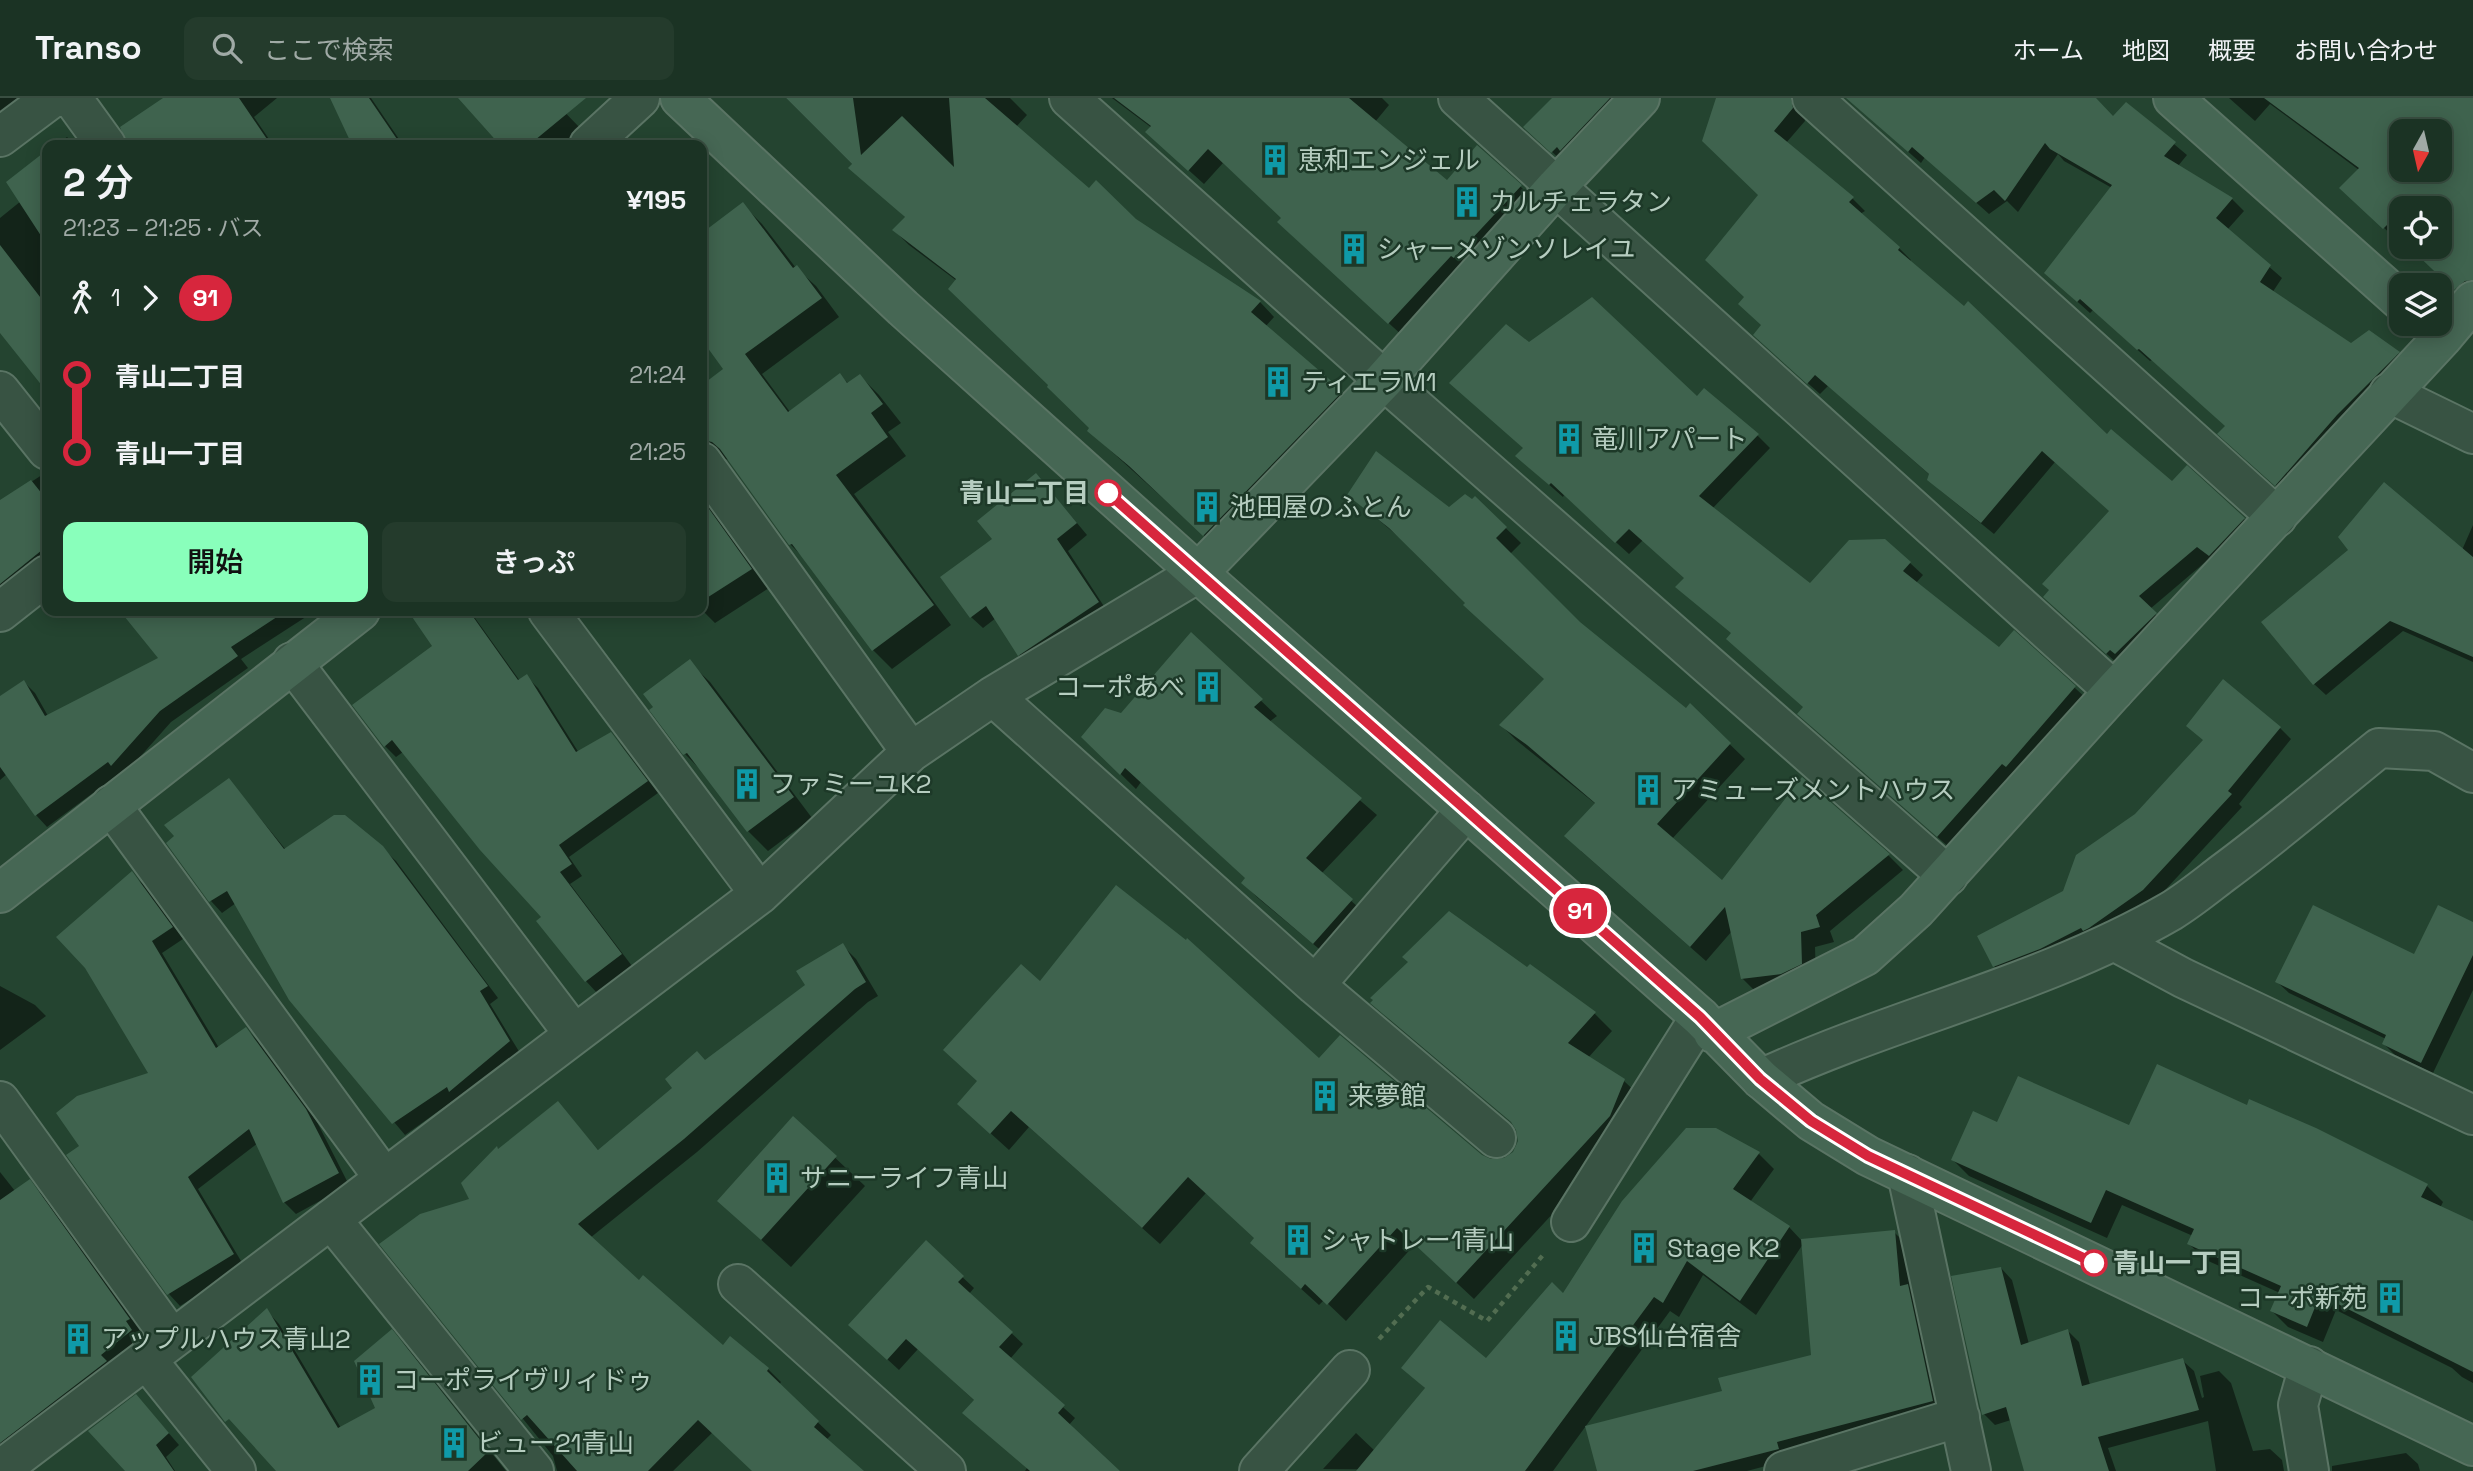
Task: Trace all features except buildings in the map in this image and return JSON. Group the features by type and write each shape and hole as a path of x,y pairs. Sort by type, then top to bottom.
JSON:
{"street":[{"path":"0,137 52,98"},
{"path":"72,98 102,140"},
{"path":"594,140 640,98"},
{"path":"1069,98 1384,380 1948,876"},
{"path":"1458,98 2114,691"},
{"path":"0,1470 760,894 911,752 993,696 1198,573 1384,380 1556,187 1640,98"},
{"path":"1812,98 2277,517"},
{"path":"2173,98 2389,290"},
{"path":"688,118 1707,1025 1760,1079 1811,1121 1868,1156 2473,1446"},
{"path":"2452,318 2473,301"},
{"path":"1571,1222 1707,1025 1865,956 1916,910 2389,393 2431,336"},
{"path":"0,390 42,444"},
{"path":"2389,393 2473,434"},
{"path":"707,469 911,752"},
{"path":"0,612 42,579"},
{"path":"0,893 353,616"},
{"path":"552,616 760,894"},
{"path":"292,662 574,1034"},
{"path":"993,696 1315,985 1496,1138"},
{"path":"1760,1079 1801,1061 1994,990 2114,941 2174,910 2248,855 2379,748 2434,751 2473,773"},
{"path":"111,805 384,1178"},
{"path":"1315,985 1466,810"},
{"path":"2114,941 2183,978 2473,1115"},
{"path":"0,1101 236,1471"},
{"path":"1907,1174 1971,1471"},
{"path":"331,1219 534,1471"},
{"path":"738,1284 946,1471"},
{"path":"2309,1366 2298,1405 2309,1471"},
{"path":"1259,1471 1350,1370"},
{"path":"1784,1471 1960,1417"}],"path":[{"path":"1403,1314 1428,1287 1487,1321 1571,1222"}],"bus line":[{"name":"91","path":"1108,493 1700,1017 1760,1079 1811,1121 1868,1156 2094,1263"}],"place":[{"name":"恵和エンジェル","path":"1275,160"},
{"name":"カルチェラタン","path":"1467,202"},
{"name":"シャーメゾンソレイユ","path":"1354,249"},
{"name":"ティエラM1","path":"1278,382"},
{"name":"竜川アパート","path":"1569,439"},
{"name":"青山二丁目","path":"1108,493"},
{"name":"池田屋のふとん","path":"1207,507"},
{"name":"コーポあべ","path":"1208,687"},
{"name":"ファミーユK2","path":"747,784"},
{"name":"アミューズメントハウス","path":"1648,790"},
{"name":"来夢館","path":"1325,1096"},
{"name":"サニーライフ青山","path":"777,1178"},
{"name":"シャトレー1青山","path":"1298,1240"},
{"name":"Stage K2","path":"1644,1248"},
{"name":"青山一丁目","path":"2094,1263"},
{"name":"コーポ新苑","path":"2390,1298"},
{"name":"JBS仙台宿舎","path":"1566,1336"},
{"name":"アップルハウス青山2","path":"78,1339"},
{"name":"コーポライヴリィドゥ","path":"370,1380"},
{"name":"ビュー21青山","path":"454,1443"}]}
